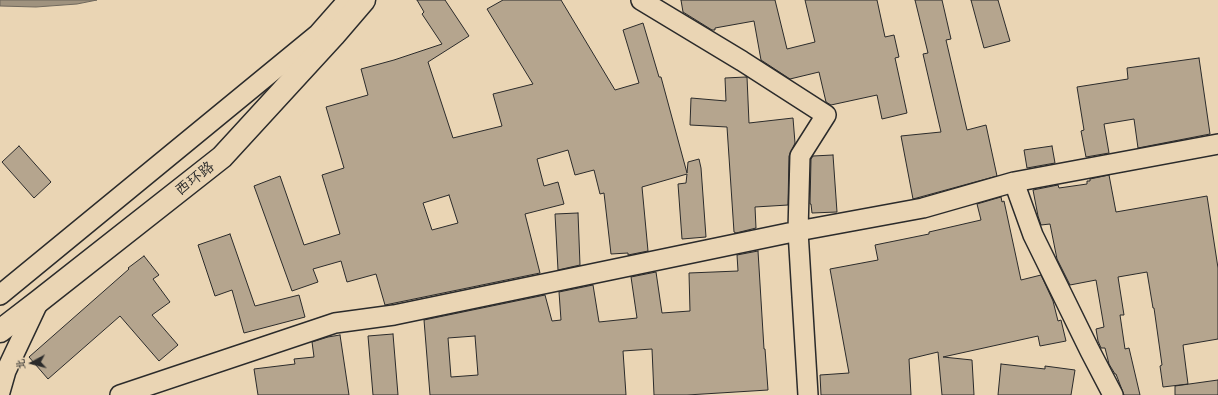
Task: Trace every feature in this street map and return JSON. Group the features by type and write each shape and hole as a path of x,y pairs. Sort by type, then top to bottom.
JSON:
{"main road":[{"name":"西环路","path":"0,331 222,157 334,35 364,0"}],"street":[{"path":"0,295 318,34 348,0"},
{"path":"641,0 742,61 826,115 800,156 798,232 808,395"},
{"path":"120,395 335,323 394,315 798,232 923,208 1014,182 1218,144"},
{"path":"1014,182 1033,235 1113,395"},
{"path":"0,392 6,371 40,301"}],"shaded area":[{"path":"0,0 97,0 77,4 36,7 0,6"}],"building":[{"path":"417,0 445,0 469,36 428,62 453,138 502,126 493,94 533,84 487,9 503,0 561,0 615,90 639,83 623,30 643,23 659,77 661,77 687,173 688,162 699,159 706,237 682,239 678,184 686,183 687,174 642,187 648,251 628,255 628,253 611,254 604,193 600,194 594,170 575,175 568,150 537,159 544,186 558,182 564,204 525,214 540,273 385,305 376,274 347,282 341,261 313,269 318,282 292,291 254,186 280,176 304,245 340,234 322,175 344,168 326,107 368,95 361,69 442,44 422,14 424,12","holes":["449,195 458,223 432,230 423,203"]},
{"path":"681,0 775,0 787,49 815,42 805,0 877,0 885,37 894,35 899,57 895,58 907,113 882,119 877,95 831,105 826,102 819,72 790,79 761,60 754,21 715,28 715,30 712,30 683,12"},
{"path":"915,0 942,0 951,39 946,40 967,130 986,125 997,176 913,199 901,136 941,132 923,54 928,53"},
{"path":"971,0 998,0 1010,41 984,48"},
{"path":"1199,58 1210,134 1138,148 1134,119 1104,124 1109,153 1086,157 1081,131 1084,130 1077,87 1128,79 1127,68"},
{"path":"747,77 749,123 793,118 795,143 789,156 788,205 755,207 756,228 736,233 734,232 727,127 690,125 691,98 726,101 725,78"},
{"path":"19,146 51,182 34,198 2,162"},
{"path":"1052,146 1055,163 1027,168 1024,150"},
{"path":"833,155 837,212 812,213 810,204 811,159 813,156"},
{"path":"1109,175 1116,212 1207,196 1218,268 1218,339 1183,345 1188,384 1163,387 1160,366 1162,365 1147,272 1118,277 1124,315 1120,315 1125,349 1129,348 1140,395 1124,395 1116,374 1109,364 1105,348 1101,348 1098,341 1096,329 1104,327 1096,280 1070,285 1057,259 1050,224 1041,225 1033,190 1058,185 1059,188 1087,184 1087,181 1090,181 1090,179"},
{"path":"1001,197 1002,202 1004,201 1021,280 1041,275 1053,301 1058,321 1061,320 1066,341 1040,346 1038,336 943,357 972,360 974,395 942,395 938,352 909,359 911,395 821,395 820,375 849,373 830,269 878,260 875,245 929,234 929,232 981,220 977,204"},
{"path":"578,213 580,265 558,270 555,214"},
{"path":"230,234 255,306 299,295 305,317 244,333 232,290 215,296 198,245"},
{"path":"758,251 768,390 687,395 654,395 652,349 623,351 626,395 430,395 424,320 545,295 552,321 561,320 559,292 593,285 599,322 637,318 631,277 656,272 662,313 690,311 689,273 738,271 737,255","holes":["475,336 478,375 451,377 448,338"]},
{"path":"144,256 159,275 153,279 170,302 152,315 178,345 159,361 120,316 48,379 29,357 129,269 128,268"},
{"path":"393,334 398,395 373,395 368,336"},
{"path":"340,335 349,395 258,395 254,369 295,364 294,359 314,357 312,342"},
{"path":"1001,364 1045,369 1045,366 1075,370 1071,395 998,395"},
{"path":"1218,380 1218,395 1175,395 1175,386"}]}
